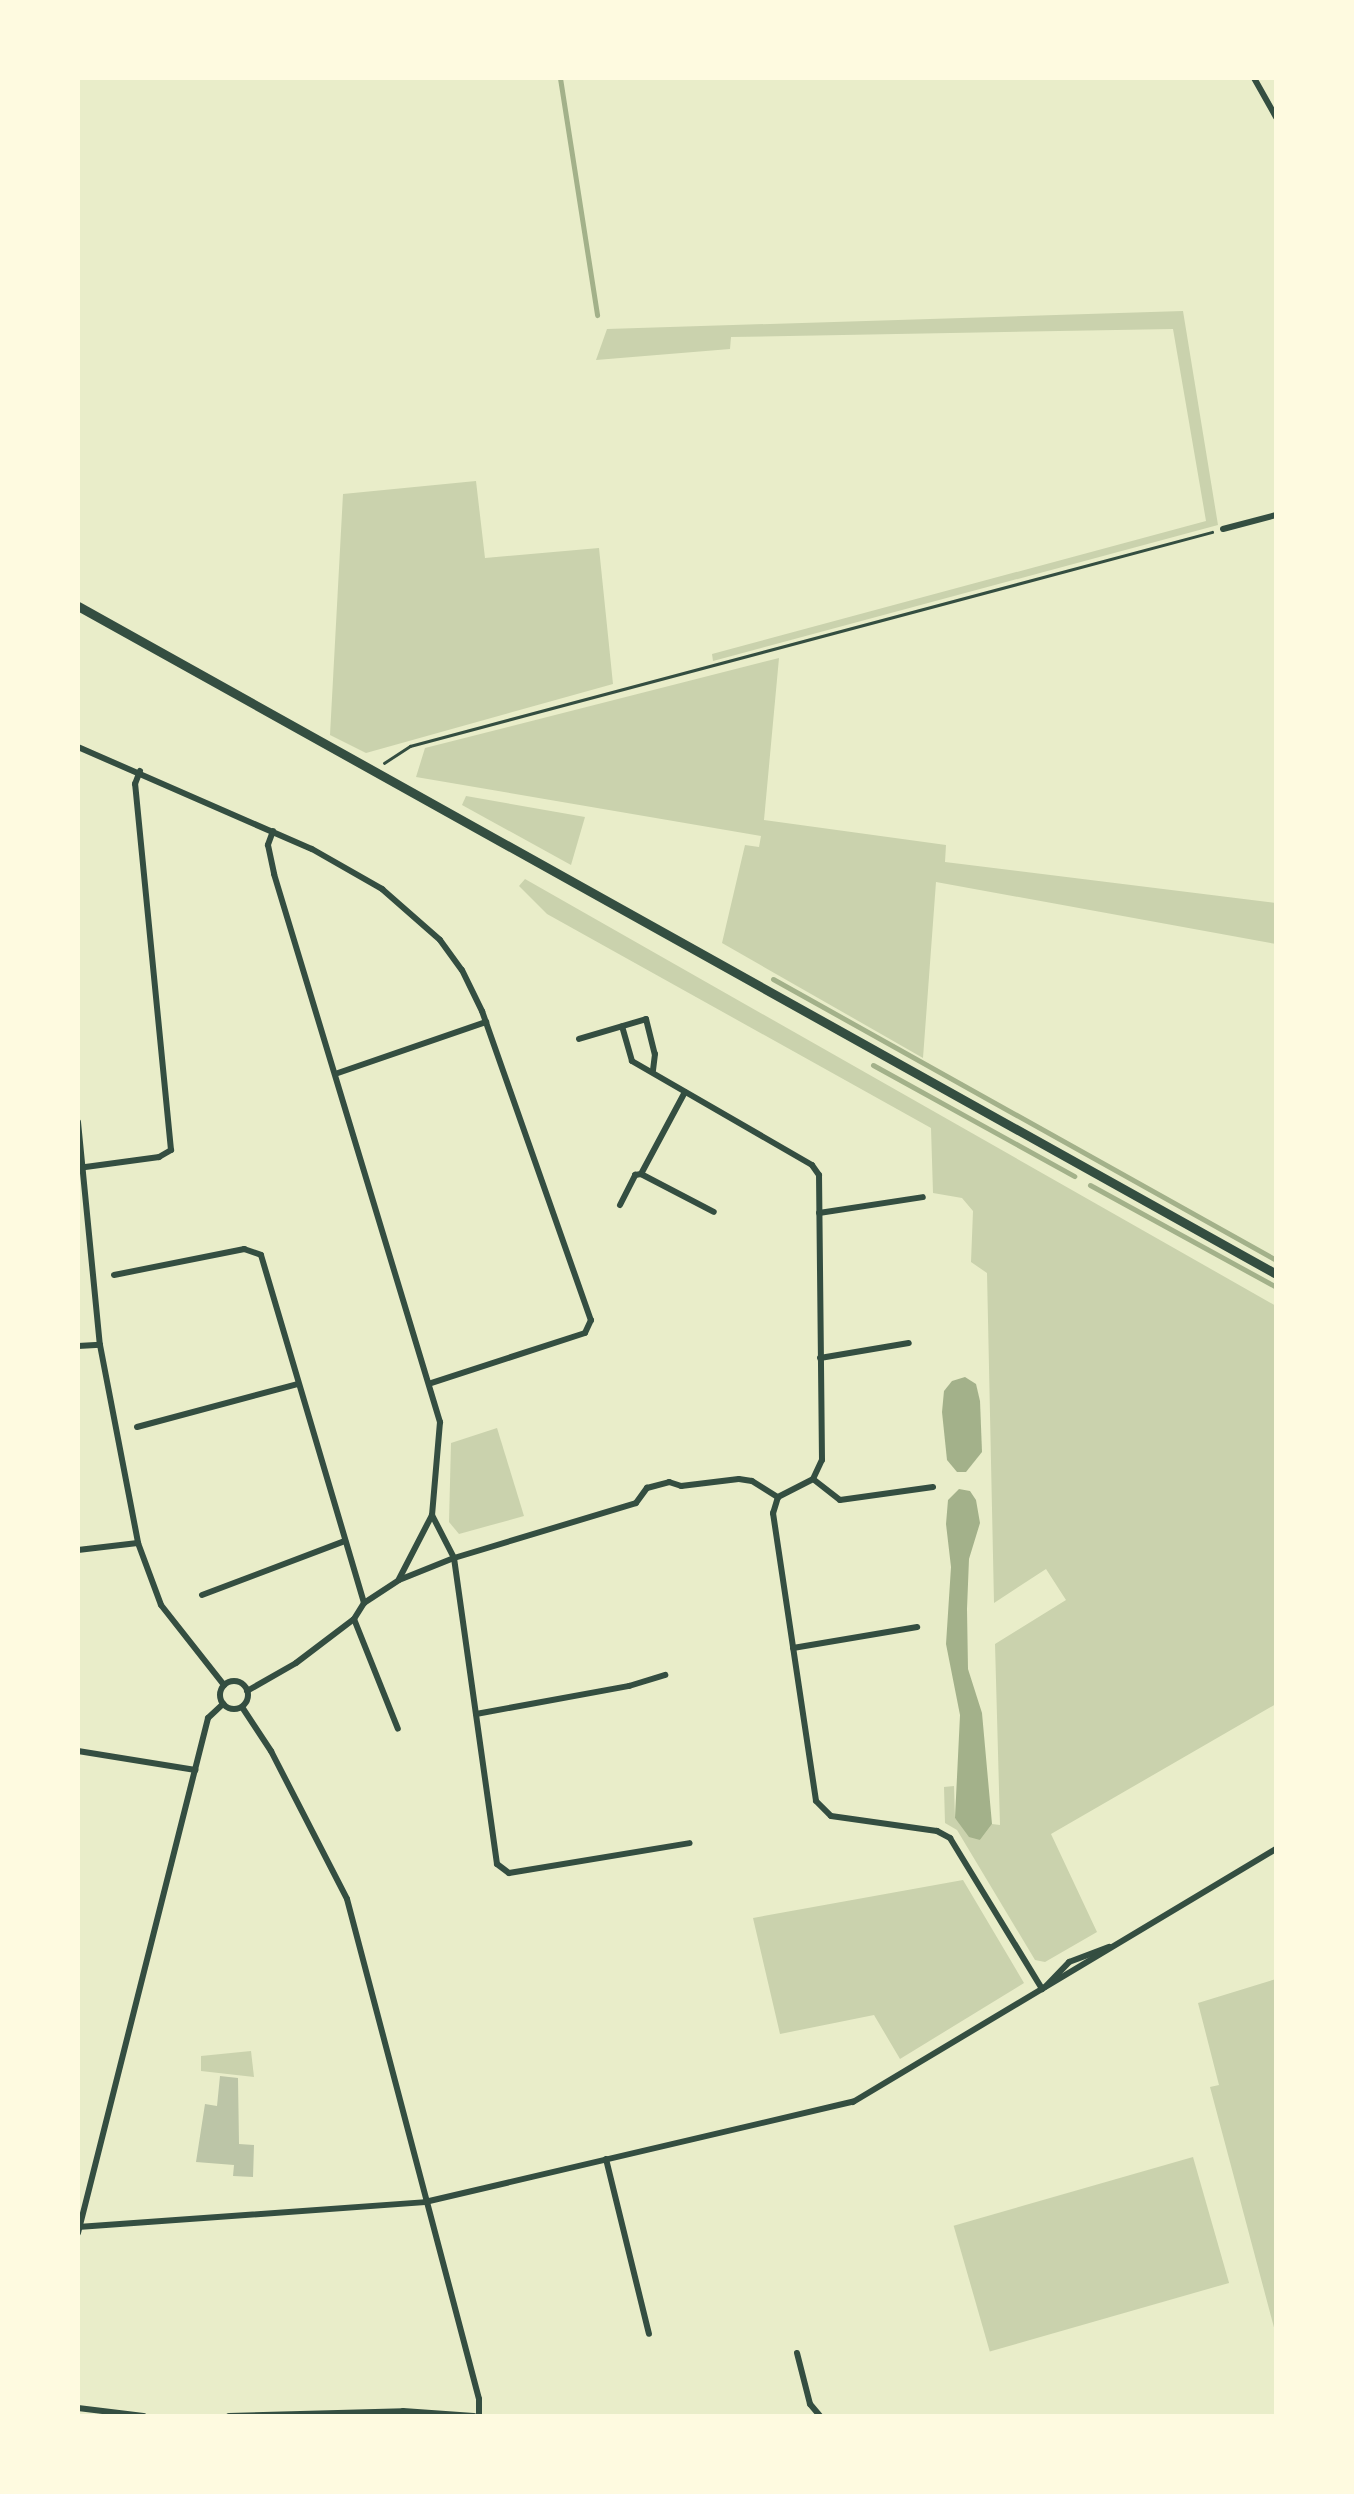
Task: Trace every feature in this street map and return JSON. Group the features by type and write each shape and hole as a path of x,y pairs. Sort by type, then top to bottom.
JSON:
{"street":[{"path":"1254,78 1276,117"},
{"path":"1224,529 1276,515"},
{"path":"78,609 1276,1274"},
{"path":"78,747 312,849 403,904 440,940 462,970 486,1022 591,1320 586,1333 431,1383"},
{"path":"80,1168 159,1157 170,1150 135,784 140,772"},
{"path":"273,832 268,846 274,874 431,1383 442,1439 432,1514 402,1567 399,1580"},
{"path":"579,1039 646,1019 655,1054 653,1072"},
{"path":"335,1074 486,1022"},
{"path":"622,1026 632,1062 812,1164 819,1175 822,1460 813,1480 778,1498 773,1513 816,1801 822,1812 937,1832 950,1838 1043,1988"},
{"path":"620,1204 636,1176 642,1174 684,1092"},
{"path":"78,1122 100,1346 138,1543 161,1605 224,1686"},
{"path":"642,1174 714,1212"},
{"path":"820,1213 923,1197"},
{"path":"114,1275 254,1249 261,1255 364,1603"},
{"path":"820,1358 909,1343"},
{"path":"78,1346 100,1346"},
{"path":"137,1427 297,1384"},
{"path":"242,1707 247,1692 354,1619 364,1603 399,1580 454,1558 636,1502 647,1488 669,1482 682,1486 739,1478 752,1481 778,1498"},
{"path":"813,1480 840,1500 932,1487"},
{"path":"432,1514 454,1558 497,1864 509,1873 690,1843"},
{"path":"202,1594 344,1540"},
{"path":"78,1550 138,1543"},
{"path":"354,1619 398,1728"},
{"path":"792,1648 917,1627"},
{"path":"476,1714 629,1686 664,1675"},
{"path":"242,1707 232,1709 223,1704 220,1695 224,1686 237,1682 247,1692"},
{"path":"223,1704 208,1718 78,2229 425,2202 853,2102 1043,1988 1069,1962 1114,1945 1276,1849"},
{"path":"228,2416 404,2411 476,2416 479,2399 347,1899 271,1751 242,1707"},
{"path":"78,1752 195,1770"},
{"path":"606,2159 649,2334"},
{"path":"796,2353 810,2404 820,2416"},
{"path":"78,2408 144,2416"}],"path":[{"path":"377,772 386,758 410,746 1224,529"}],"shaded area":[{"path":"1183,311 1218,525 713,661 712,654 1206,521 1173,329 731,337 730,349 596,360 607,329"},
{"path":"476,481 485,558 599,548 613,684 366,753 330,735 343,494"},
{"path":"779,658 764,820 946,845 945,862 1276,903 1276,944 936,882 923,1058 722,943 745,845 759,847 761,836 416,777 425,748"},
{"path":"466,796 585,817 571,865 462,805"},
{"path":"525,879 1276,1306 1276,1704 1051,1834 1097,1932 1045,1962 1035,1960 957,1830 945,1823 944,1787 954,1786 955,1818 980,1840 992,1824 1000,1825 995,1644 1066,1600 1046,1569 994,1603 987,1273 971,1262 973,1211 962,1198 933,1193 931,1128 547,914 519,886"},
{"path":"965,1377 976,1384 980,1401 982,1452 966,1472 957,1472 947,1460 942,1412 944,1391 952,1381"},
{"path":"497,1428 524,1516 459,1534 449,1522 451,1443"},
{"path":"959,1489 970,1491 976,1500 980,1523 969,1559 967,1609 968,1669 982,1713 992,1824 980,1840 969,1837 955,1818 960,1715 946,1644 951,1567 946,1524 948,1500"},
{"path":"963,1880 1024,1983 900,2059 874,2015 780,2034 753,1918"},
{"path":"1276,1979 1276,2335 1210,2087 1219,2085 1198,2003"},
{"path":"251,2051 254,2077 201,2071 201,2056"},
{"path":"1193,2157 1229,2283 990,2352 954,2226"}],"building":[{"path":"220,2076 238,2078 239,2144 254,2145 253,2177 233,2176 234,2165 196,2162 205,2104 217,2106"}],"waterway":[{"path":"560,78 597,315"},
{"path":"773,979 1276,1260"},
{"path":"873,1065 1074,1176"},
{"path":"1090,1185 1276,1287"}]}
